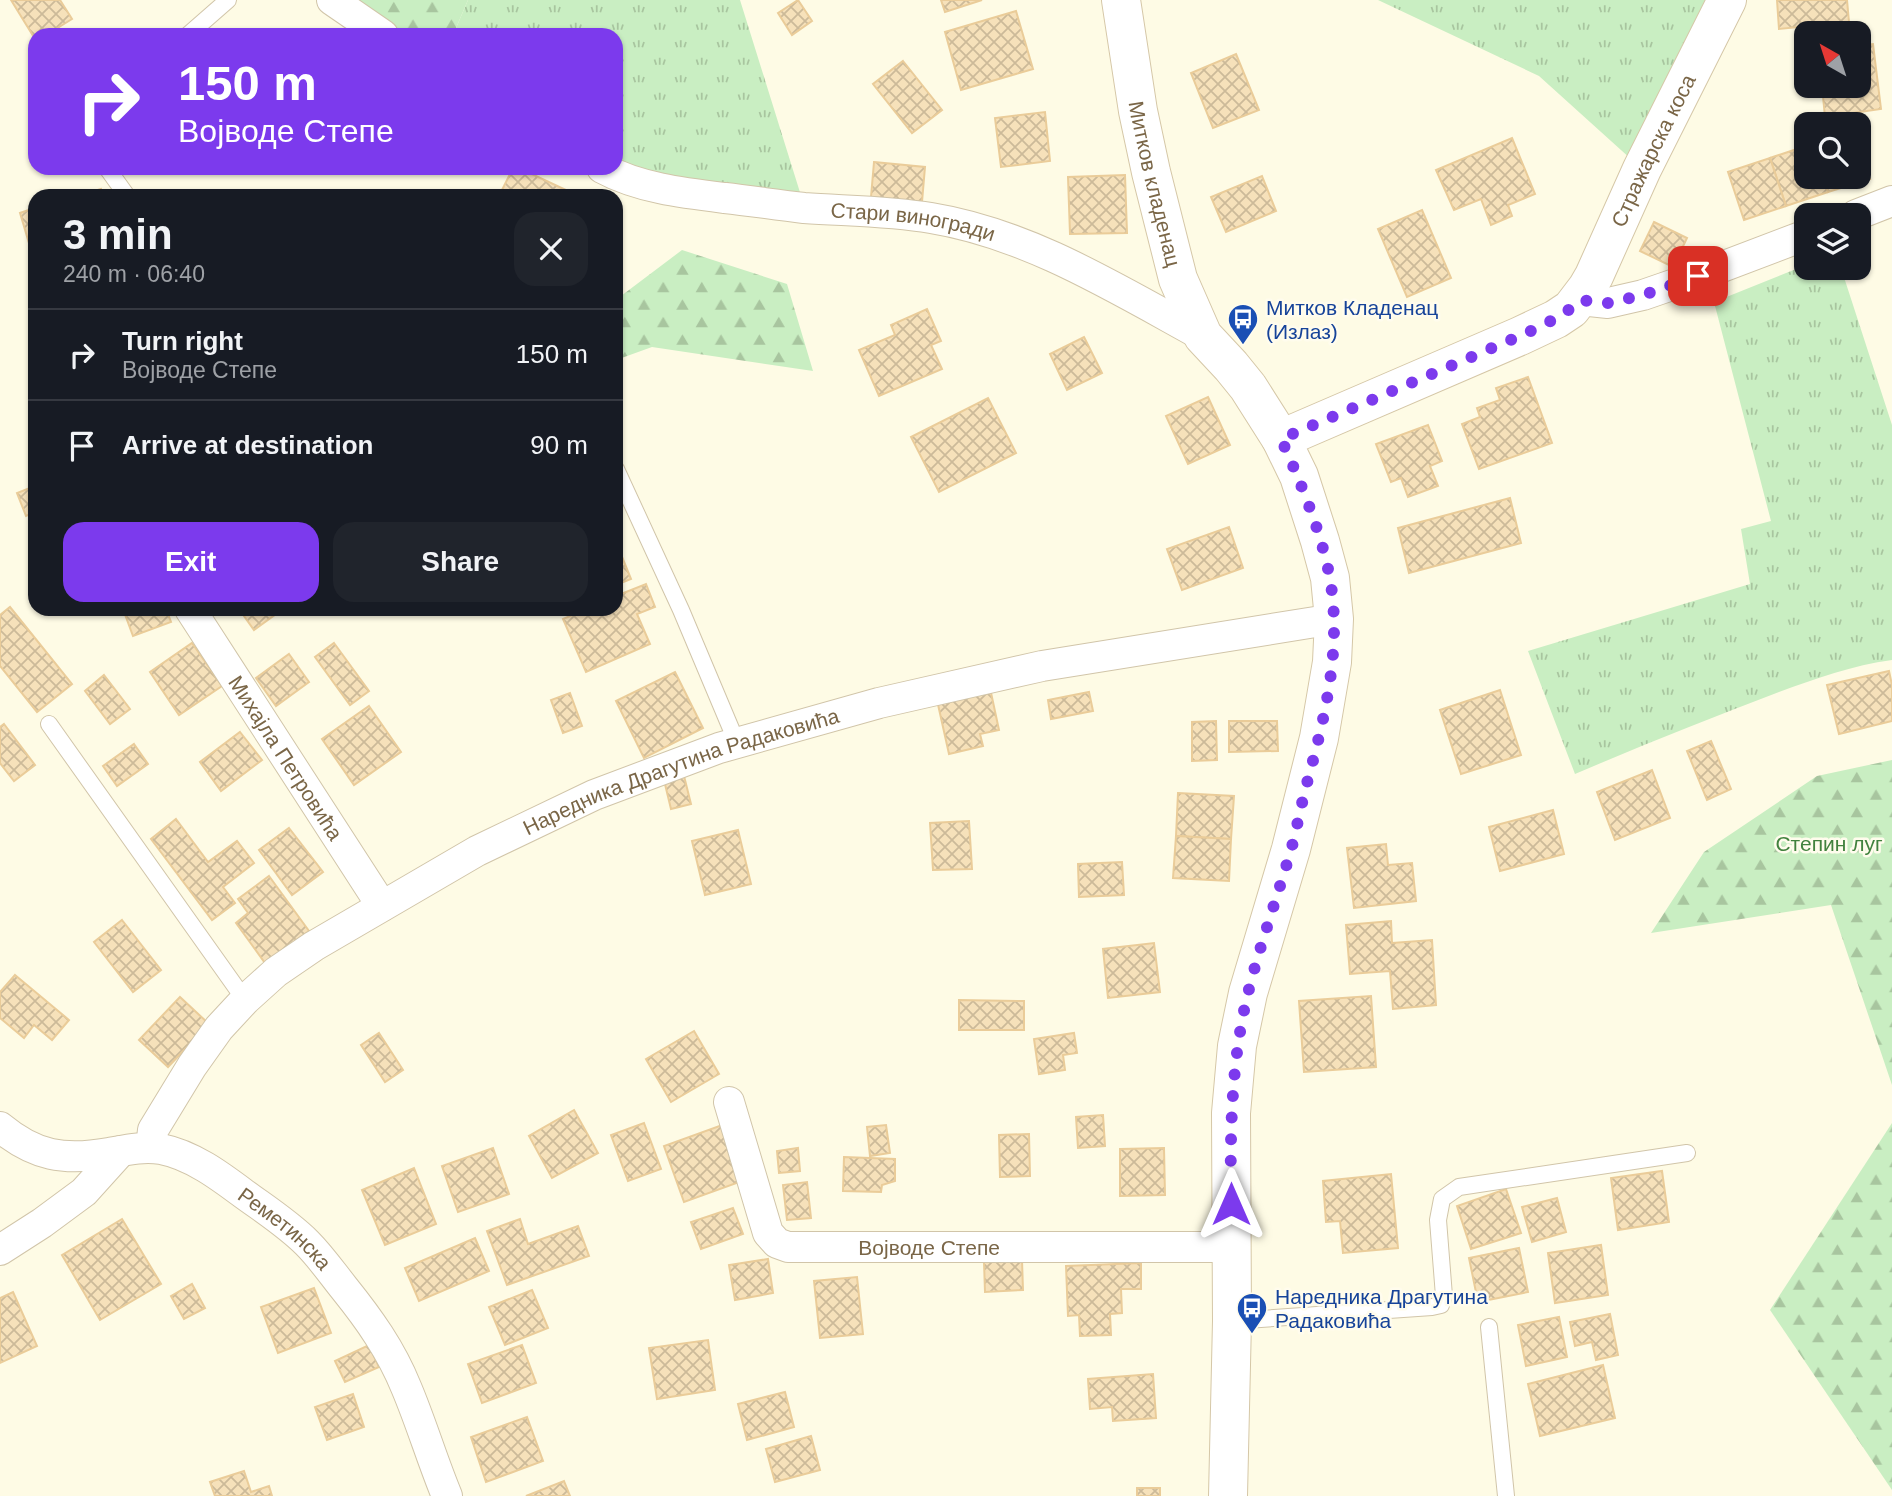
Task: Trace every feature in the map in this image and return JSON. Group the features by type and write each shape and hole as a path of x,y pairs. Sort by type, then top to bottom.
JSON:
{"street":[{"path":"332,0 373,28"},
{"name":"Митков кладенац","path":"1121,0 1138,111 1178,279 1212,345"},
{"name":"Стражарска коса","path":"1580,300 1727,0"},
{"name":"Стари виногради","path":"614,175 650,186 697,195 804,208 893,213 934,219 978,229 1052,257 1091,275 1212,345 1248,387 1281,439"},
{"path":"1871,209 1892,201"},
{"path":"1228,1496 1232,1321 1231,1113 1237,1046 1248,993 1291,849 1319,738 1332,662 1334,619 1330,578 1298,477 1281,439 1520,336 1556,319 1580,300 1608,303 1643,295 1794,240"},
{"name":"Михајла Петровића","path":"195,616 382,906"},
{"name":"Наредника Драгутина Радаковића","path":"151,1148 153,1130 192,1066 219,1028 276,972 314,946 477,851 594,795 719,748 879,703 1042,666 1334,619"},
{"name":"Војводе Степе","path":"729,1102 768,1233 777,1242 788,1247 1231,1247"},
{"name":"Реметинска","path":"0,1127 35,1150 56,1156 92,1156 151,1148 181,1155 230,1183 307,1242 382,1338 406,1386 447,1496"},
{"path":"0,1250 84,1192 121,1150"}],"lane":[{"path":"196,28 228,0"},
{"path":"623,485 681,610 737,743"},
{"path":"49,724 245,1000"},
{"path":"1232,1321 1441,1305 1444,1296 1438,1220 1442,1199 1459,1187 1687,1153"},
{"path":"1489,1327 1506,1496"}],"green space":[{"path":"324,0 468,0 456,28 372,28"},
{"path":"468,0 740,0 803,202 623,166 623,28 456,28"},
{"path":"1378,0 1727,0 1642,169 1539,76"},
{"path":"682,250 787,284 813,371 652,347 623,357 623,294"},
{"path":"1794,270 1794,280 1845,280 1892,425 1892,660 1820,677 1575,774 1528,651 1750,584 1741,529 1771,521 1714,302"},
{"name":"Степин луг","path":"1892,760 1892,1085 1831,905 1651,933 1704,852 1817,776"},
{"path":"1892,1123 1892,1490 1770,1310"}],"building":[{"path":"11,0 60,0 72,19 57,28 28,28"},
{"path":"798,0 812,21 792,35 778,13"},
{"path":"941,0 982,0 945,12"},
{"path":"1777,0 1847,0 1849,21 1794,21 1794,28 1779,29"},
{"path":"1016,11 1033,69 961,90 945,32"},
{"path":"1871,44 1881,109 1825,112 1823,98 1871,98"},
{"path":"1236,54 1259,110 1213,128 1191,73"},
{"path":"903,61 942,110 912,133 873,84"},
{"path":"1045,112 1050,161 1001,167 995,118"},
{"path":"1512,138 1535,194 1508,205 1512,216 1491,225 1481,199 1454,210 1436,170"},
{"path":"1794,150 1794,189 1827,189 1828,192 1786,206 1770,158"},
{"path":"1770,158 1786,206 1744,220 1728,172"},
{"path":"874,162 925,167 922,202 871,197"},
{"path":"510,175 534,175 564,189 502,189"},
{"path":"1125,175 1127,233 1070,234 1068,177"},
{"path":"1262,176 1276,211 1226,232 1211,197"},
{"path":"28,210 28,240 20,213"},
{"path":"1422,210 1451,278 1407,297 1378,229"},
{"path":"1654,222 1687,238 1673,267 1640,251"},
{"path":"927,309 941,341 931,345 942,369 879,396 859,350 895,335 891,325"},
{"path":"1084,337 1102,373 1067,390 1050,354"},
{"path":"1528,377 1552,443 1479,469 1462,424 1480,417 1477,408 1500,400 1496,388"},
{"path":"1208,397 1230,445 1188,464 1166,416"},
{"path":"988,398 1016,453 939,492 911,437"},
{"path":"1428,425 1442,461 1430,466 1438,486 1408,497 1401,478 1391,482 1376,444"},
{"path":"28,489 26,516 17,493"},
{"path":"1510,498 1521,543 1409,573 1398,528"},
{"path":"1229,527 1243,568 1182,590 1167,549"},
{"path":"623,559 631,579 623,582"},
{"path":"646,584 655,607 637,614 650,644 586,672 563,619 570,616 623,616 623,593"},
{"path":"10,607 72,684 37,712 0,666 0,615"},
{"path":"126,616 169,616 171,622 133,636"},
{"path":"244,616 273,616 254,630"},
{"path":"192,643 222,686 179,715 150,672"},
{"path":"334,643 369,691 350,705 315,657"},
{"path":"289,654 309,682 276,706 256,678"},
{"path":"1889,671 1892,685 1892,721 1839,734 1827,685"},
{"path":"675,672 703,728 644,758 616,701"},
{"path":"104,675 130,709 110,724 85,691"},
{"path":"990,688 999,730 980,734 983,746 949,754 937,700"},
{"path":"1500,690 1521,755 1461,774 1440,710"},
{"path":"1089,692 1093,711 1051,719 1048,700"},
{"path":"570,693 582,726 563,733 551,700"},
{"path":"369,706 401,752 354,785 322,739"},
{"path":"1216,721 1217,760 1192,761 1192,722"},
{"path":"1229,721 1277,721 1278,751 1229,752"},
{"path":"4,724 35,765 14,781 0,763 0,727"},
{"path":"240,732 262,760 221,791 200,762"},
{"path":"1711,741 1731,789 1707,800 1687,751"},
{"path":"134,744 148,764 117,786 103,766"},
{"path":"1652,770 1670,818 1615,840 1597,792"},
{"path":"684,776 691,804 671,809 664,780"},
{"path":"1178,793 1234,796 1231,839 1176,836"},
{"path":"1553,810 1564,854 1500,871 1489,827"},
{"path":"176,819 208,862 237,841 254,863 223,887 235,903 212,920 151,839"},
{"path":"969,821 972,869 933,870 930,823"},
{"path":"289,828 323,872 292,895 259,850"},
{"path":"738,830 751,884 705,895 692,841"},
{"path":"1176,836 1231,839 1229,881 1173,878"},
{"path":"1386,844 1388,865 1412,863 1416,901 1354,908 1347,848"},
{"path":"1122,862 1124,895 1079,897 1078,864"},
{"path":"269,876 309,931 265,963 236,923 248,913 238,899"},
{"path":"122,920 161,970 133,992 94,942"},
{"path":"1391,921 1392,943 1432,940 1436,1005 1393,1009 1390,971 1350,974 1346,925"},
{"path":"1154,943 1160,992 1108,998 1103,949"},
{"path":"15,975 69,1020 52,1040 34,1025 24,1038 0,1018 0,992"},
{"path":"1371,996 1376,1067 1304,1072 1299,1001"},
{"path":"180,997 209,1024 168,1067 139,1040"},
{"path":"959,1000 1024,1001 1024,1030 959,1030"},
{"path":"694,1031 719,1074 671,1102 646,1059"},
{"path":"379,1033 403,1070 385,1082 361,1045"},
{"path":"1074,1033 1077,1053 1063,1055 1065,1070 1039,1074 1034,1039"},
{"path":"574,1110 598,1153 552,1178 529,1136"},
{"path":"1103,1115 1105,1146 1078,1148 1076,1117"},
{"path":"644,1123 661,1169 628,1181 611,1135"},
{"path":"725,1124 745,1180 684,1202 664,1146"},
{"path":"886,1125 890,1153 870,1156 867,1127"},
{"path":"1029,1134 1030,1176 1000,1177 999,1135"},
{"path":"493,1148 509,1194 458,1212 442,1166"},
{"path":"798,1148 800,1171 779,1173 777,1151"},
{"path":"1164,1148 1165,1195 1120,1196 1120,1149"},
{"path":"844,1157 895,1159 895,1181 882,1185 881,1192 843,1191"},
{"path":"414,1168 436,1224 385,1245 362,1190"},
{"path":"1662,1171 1669,1222 1618,1230 1611,1178"},
{"path":"1391,1174 1398,1248 1343,1253 1340,1221 1326,1222 1323,1181"},
{"path":"807,1182 811,1218 787,1220 783,1185"},
{"path":"1506,1189 1521,1233 1471,1249 1457,1206"},
{"path":"1557,1198 1566,1232 1532,1242 1522,1207"},
{"path":"733,1208 743,1234 701,1249 691,1222"},
{"path":"122,1219 161,1284 100,1320 62,1255"},
{"path":"520,1219 528,1244 578,1226 589,1256 507,1285 487,1231"},
{"path":"475,1238 489,1271 419,1301 405,1268"},
{"path":"1601,1245 1608,1295 1555,1303 1548,1253"},
{"path":"1519,1248 1528,1292 1478,1302 1469,1258"},
{"path":"768,1259 773,1293 735,1300 729,1265"},
{"path":"1022,1260 1023,1290 985,1292 984,1262"},
{"path":"1141,1263 1141,1289 1121,1289 1122,1313 1110,1314 1111,1335 1080,1336 1079,1315 1068,1316 1066,1266"},
{"path":"857,1277 863,1334 820,1338 814,1281"},
{"path":"192,1284 205,1308 184,1319 171,1296"},
{"path":"314,1288 331,1333 278,1353 261,1307"},
{"path":"532,1290 548,1328 505,1345 489,1307"},
{"path":"13,1292 37,1346 0,1363 0,1298"},
{"path":"1610,1314 1618,1355 1596,1360 1592,1342 1575,1346 1570,1322"},
{"path":"1559,1317 1567,1357 1526,1366 1518,1325"},
{"path":"708,1340 715,1390 657,1399 649,1348"},
{"path":"369,1345 379,1367 345,1382 335,1361"},
{"path":"522,1345 536,1383 482,1403 468,1364"},
{"path":"1603,1365 1615,1418 1540,1436 1528,1384"},
{"path":"1153,1374 1156,1418 1113,1421 1112,1407 1090,1409 1088,1379"},
{"path":"785,1392 794,1427 747,1440 738,1404"},
{"path":"353,1394 364,1427 327,1440 315,1407"},
{"path":"527,1417 543,1461 486,1482 471,1437"},
{"path":"811,1436 820,1470 775,1482 766,1449"},
{"path":"244,1471 251,1492 269,1486 272,1496 215,1496 210,1482"},
{"path":"564,1481 570,1496 526,1496"},
{"path":"1137,1488 1160,1488 1160,1496 1137,1496"}],"place":[{"name":"Митков Кладенац (Излаз)","path":"1243,346"},
{"name":"Наредника Драгутина Радаковића","path":"1252,1335"}],"route":[{"path":"1231,1204 1231,1113 1237,1046 1248,993 1291,849 1319,738 1328,696 1334,635 1330,578 1320,541 1298,477 1281,439 1520,336 1556,319 1580,300 1608,303 1643,295 1698,276"}]}
